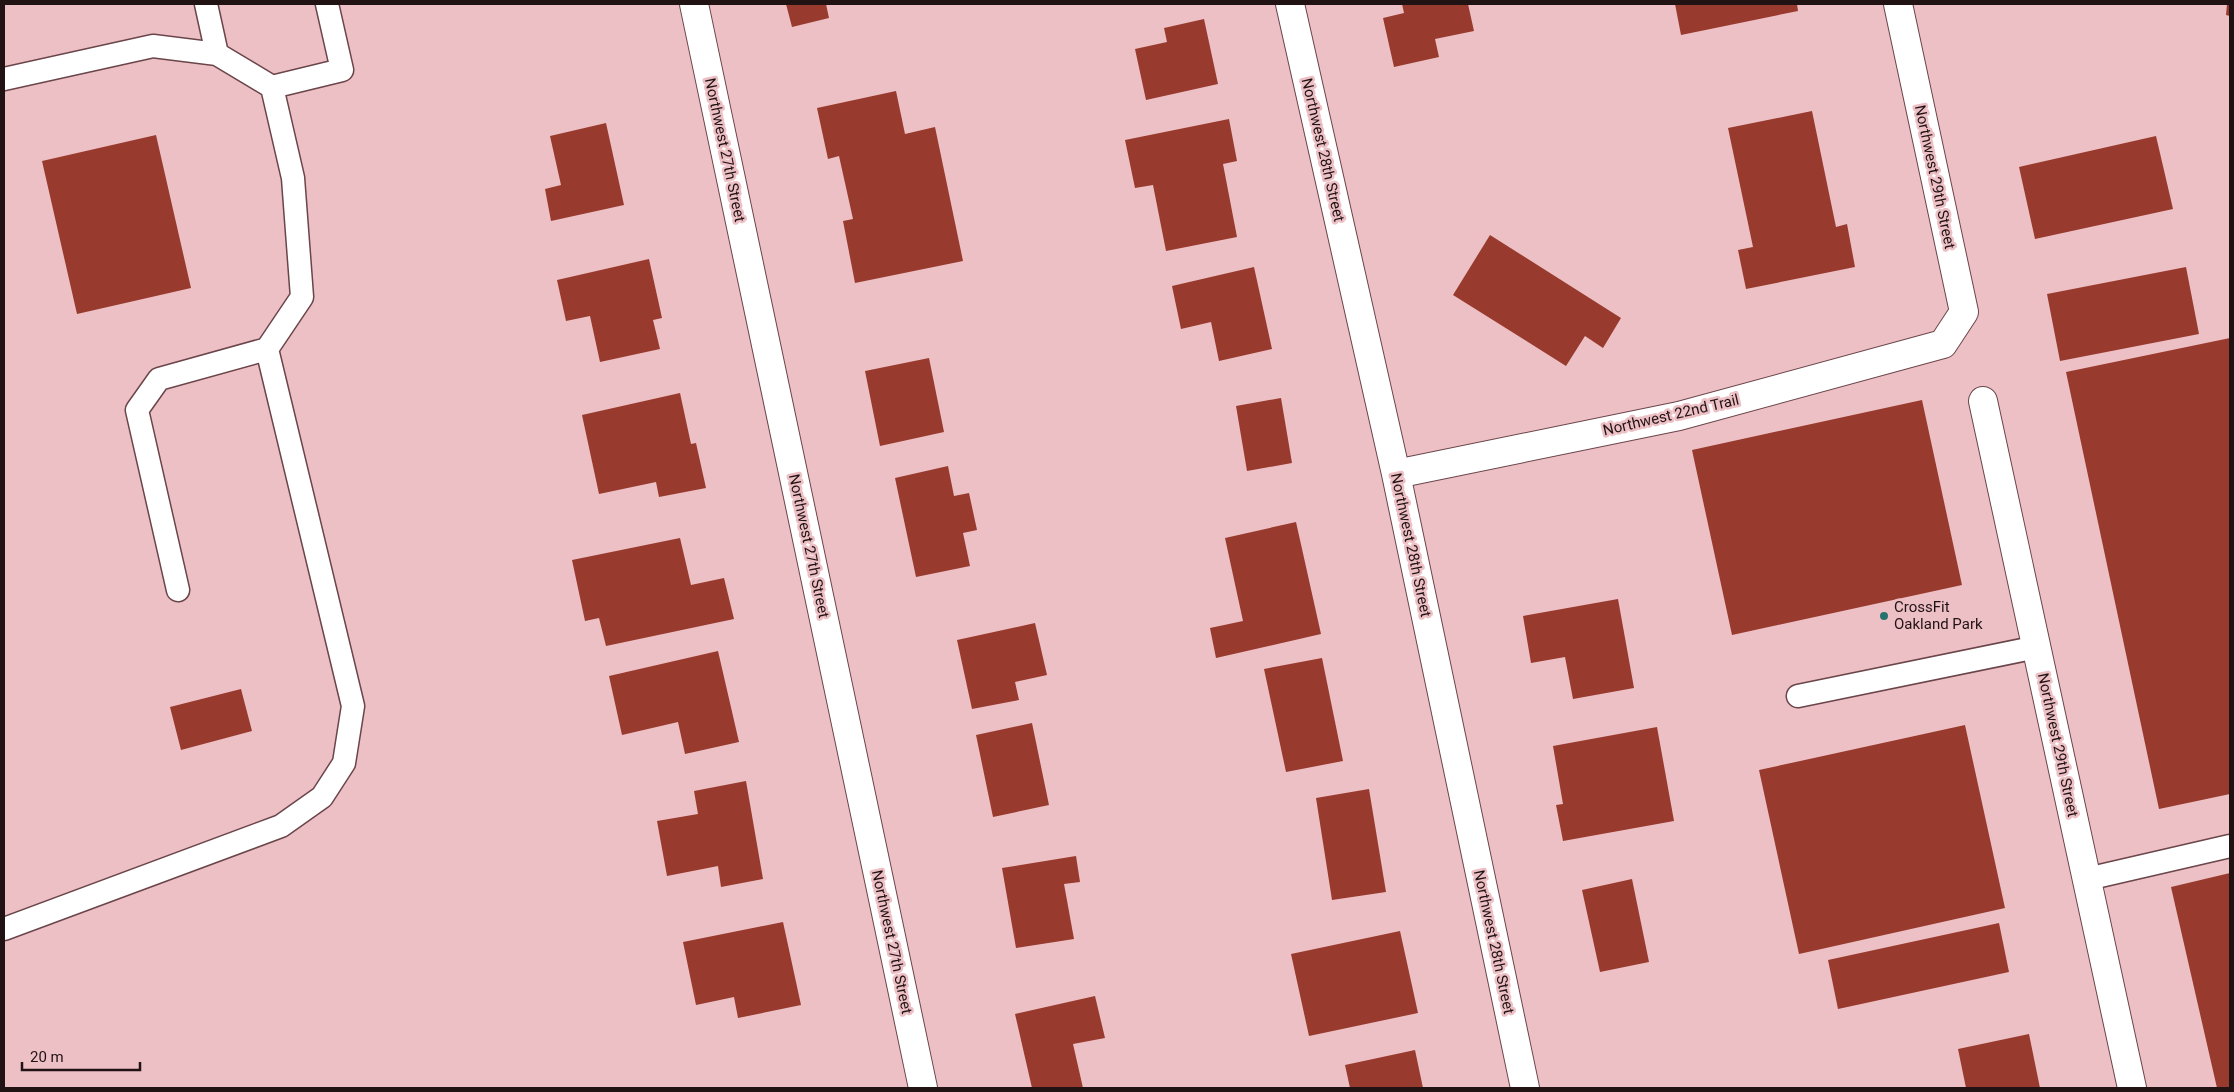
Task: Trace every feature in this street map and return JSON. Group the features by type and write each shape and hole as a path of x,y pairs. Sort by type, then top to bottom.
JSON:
{"street":[{"name":"Northwest 27th Street","path":"694,4 923,1088"},
{"name":"Northwest 28th Street","path":"1290,4 1396,474 1525,1088"},
{"name":"Northwest 29th Street","path":"1898,4 1964,312 1943,344"},
{"name":"Northwest 22nd Trail","path":"1396,474 1678,416 1943,344"},
{"name":"Northwest 29th Street","path":"1983,401 2132,1088"}],"lane":[{"path":"206,4 217,54"},
{"path":"4,79 153,46 217,54 272,87 342,70 327,4"},
{"path":"178,590 137,410 158,379 267,349 302,297 293,178 272,87"},
{"path":"4,929 281,826 322,797 344,763 353,706 267,349"},
{"path":"1798,696 2037,647"},
{"path":"2087,879 2230,846"}],"building":[{"path":"786,4 826,4 829,18 792,27"},
{"path":"1402,4 1468,4 1474,31 1435,39 1439,57 1394,67 1383,18 1404,13"},
{"path":"1675,4 1797,4 1798,11 1681,35"},
{"path":"2227,4 2230,4 2230,16 2226,15"},
{"path":"1204,19 1218,84 1146,100 1135,49 1167,42 1164,28"},
{"path":"896,91 905,134 935,127 963,261 855,283 843,221 853,219 839,156 828,159 817,108"},
{"path":"1812,111 1836,227 1847,224 1855,267 1746,289 1738,250 1753,247 1728,128"},
{"path":"1229,119 1237,161 1223,164 1237,237 1166,251 1153,185 1135,188 1125,140"},
{"path":"606,123 624,205 551,221 545,189 561,185 550,136"},
{"path":"156,135 191,288 77,314 42,161"},
{"path":"2156,136 2173,209 2035,239 2019,167"},
{"path":"1490,235 1621,318 1603,348 1585,336 1566,366 1453,295"},
{"path":"649,259 662,318 653,320 660,349 600,362 590,316 566,321 557,280"},
{"path":"1254,267 1272,349 1219,361 1211,322 1181,329 1172,286"},
{"path":"2186,267 2199,334 2060,361 2047,294"},
{"path":"2230,338 2230,794 2159,809 2066,372"},
{"path":"929,358 944,432 880,446 865,371"},
{"path":"680,393 691,444 696,443 706,488 659,497 656,482 599,494 582,415"},
{"path":"1281,398 1292,463 1247,471 1236,406"},
{"path":"1922,400 1962,585 1732,635 1692,450"},
{"path":"948,466 954,496 969,493 977,530 963,533 970,566 916,577 895,478"},
{"path":"1296,522 1321,634 1216,658 1210,628 1243,621 1225,538"},
{"path":"680,538 691,585 724,578 734,619 606,646 599,618 585,621 572,560"},
{"path":"1618,599 1634,688 1573,699 1565,657 1531,663 1523,616"},
{"path":"1035,623 1047,675 1015,682 1019,700 972,709 957,640"},
{"path":"718,651 739,742 685,754 678,722 622,735 609,676"},
{"path":"1322,658 1343,761 1286,772 1264,669"},
{"path":"241,689 252,731 181,750 170,707"},
{"path":"1032,723 1049,805 993,817 976,735"},
{"path":"1965,725 2005,908 1799,954 1759,770"},
{"path":"1657,727 1674,821 1563,841 1556,805 1563,804 1553,746"},
{"path":"746,781 763,879 721,887 718,866 667,876 657,821 698,814 694,791"},
{"path":"1369,789 1386,892 1332,900 1316,798"},
{"path":"1076,856 1080,882 1064,884 1074,939 1016,948 1002,868"},
{"path":"2230,873 2230,1088 2217,1088 2171,887"},
{"path":"1632,879 1649,962 1600,972 1582,890"},
{"path":"783,922 801,1005 738,1018 734,997 696,1005 683,942"},
{"path":"1999,923 2009,972 1838,1009 1828,960"},
{"path":"1400,931 1418,1013 1309,1036 1291,954"},
{"path":"1095,996 1105,1038 1073,1044 1083,1088 1032,1088 1015,1014"},
{"path":"2029,1034 2040,1088 1966,1088 1958,1049"},
{"path":"1415,1050 1423,1088 1350,1088 1345,1065"}],"place":[{"name":"CrossFit Oakland Park","path":"1884,616"}]}
